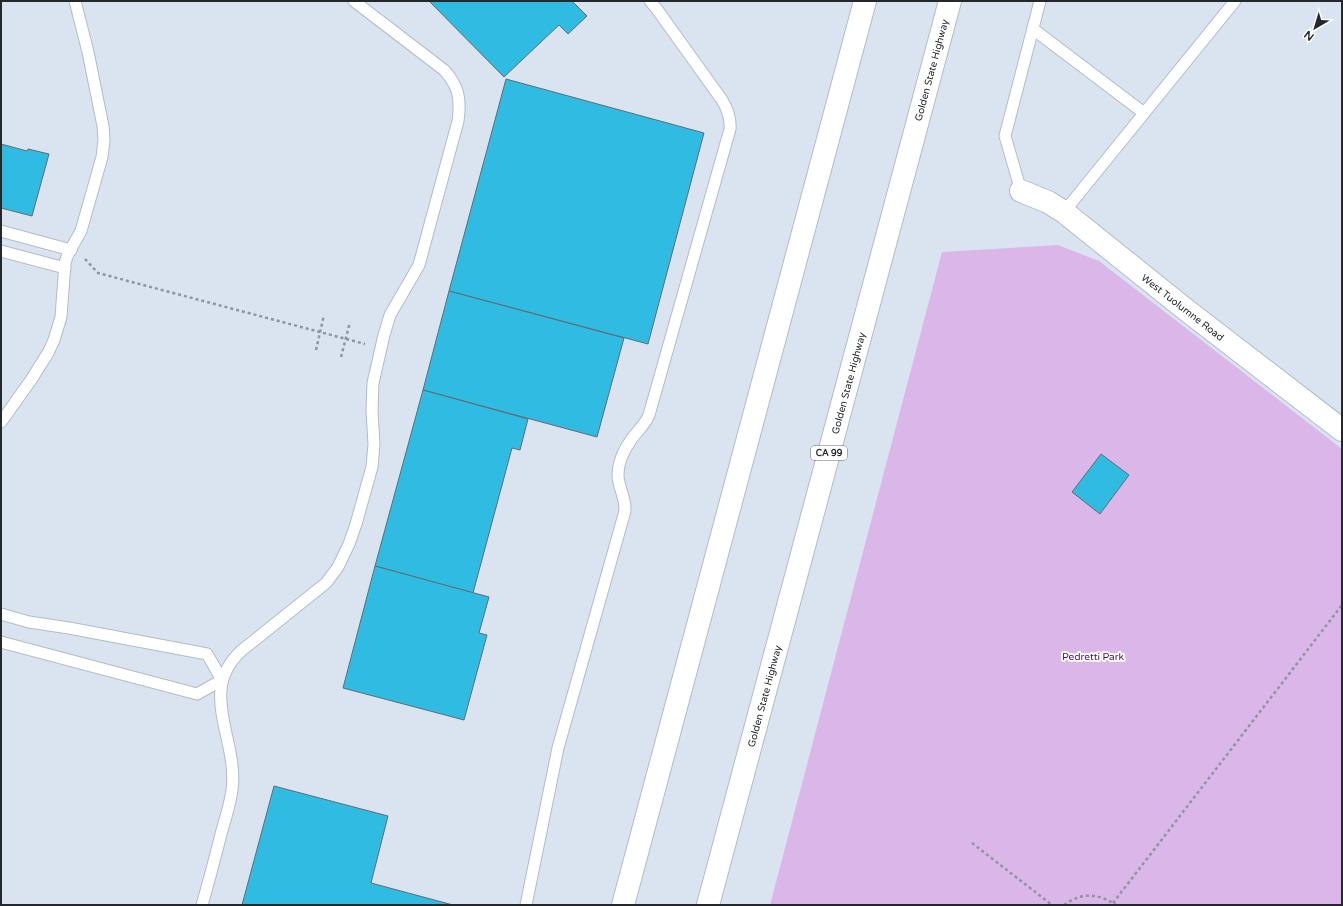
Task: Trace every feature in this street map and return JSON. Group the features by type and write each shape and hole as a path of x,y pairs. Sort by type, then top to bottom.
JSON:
{"main road":[{"path":"623,905 865,1"},
{"name":"Golden State Highway","path":"708,905 950,1"},
{"name":"West Tuolumne Road","path":"1021,191 1048,202 1064,212 1185,309 1342,430"}],"lane":[{"path":"1,422 48,353 54,340 61,317 67,258 81,231 102,157 104,140 103,126 75,1"},
{"path":"202,905 230,799 233,778 232,759 220,703 222,680 230,663 241,651 326,583 338,567 349,544 372,466 374,444 372,411 373,383 384,335 390,314 420,265 458,121 458,93 457,88 450,77 441,68 354,1"},
{"path":"526,905 558,748 625,511 625,499 618,480 619,468 628,444 643,426 649,415 730,129 729,115 722,100 650,1"},
{"path":"1021,191 1005,136 1040,1"},
{"path":"1064,212 1235,1"},
{"path":"1033,28 1144,113"},
{"path":"1,231 71,250"},
{"path":"1,251 65,268"},
{"path":"1,614 36,623 207,654 222,680"},
{"path":"1,642 197,694 222,680"}],"path":[{"path":"85,258 98,273 366,344"},
{"path":"316,350 324,315"},
{"path":"342,357 350,322"},
{"path":"1064,905 1071,900 1083,896 1095,896 1108,899 1115,904 1342,605"},
{"path":"972,843 1052,905"}],"green space":[{"name":"Pedretti Park","path":"1058,245 1099,261 1342,449 1342,905 770,905 942,252"}],"building":[{"path":"429,1 572,1 587,16 568,34 559,25 504,77"},
{"path":"506,79 704,133 648,344 449,291"},
{"path":"1,144 27,151 28,149 49,154 32,216 1,208"},
{"path":"449,291 624,338 597,437 423,390"},
{"path":"423,390 528,419 520,450 512,448 473,593 375,566"},
{"path":"1101,454 1129,475 1100,514 1072,492"},
{"path":"375,566 489,597 479,633 487,635 464,720 343,688"},
{"path":"274,786 388,816 371,883 453,905 242,905"}]}
